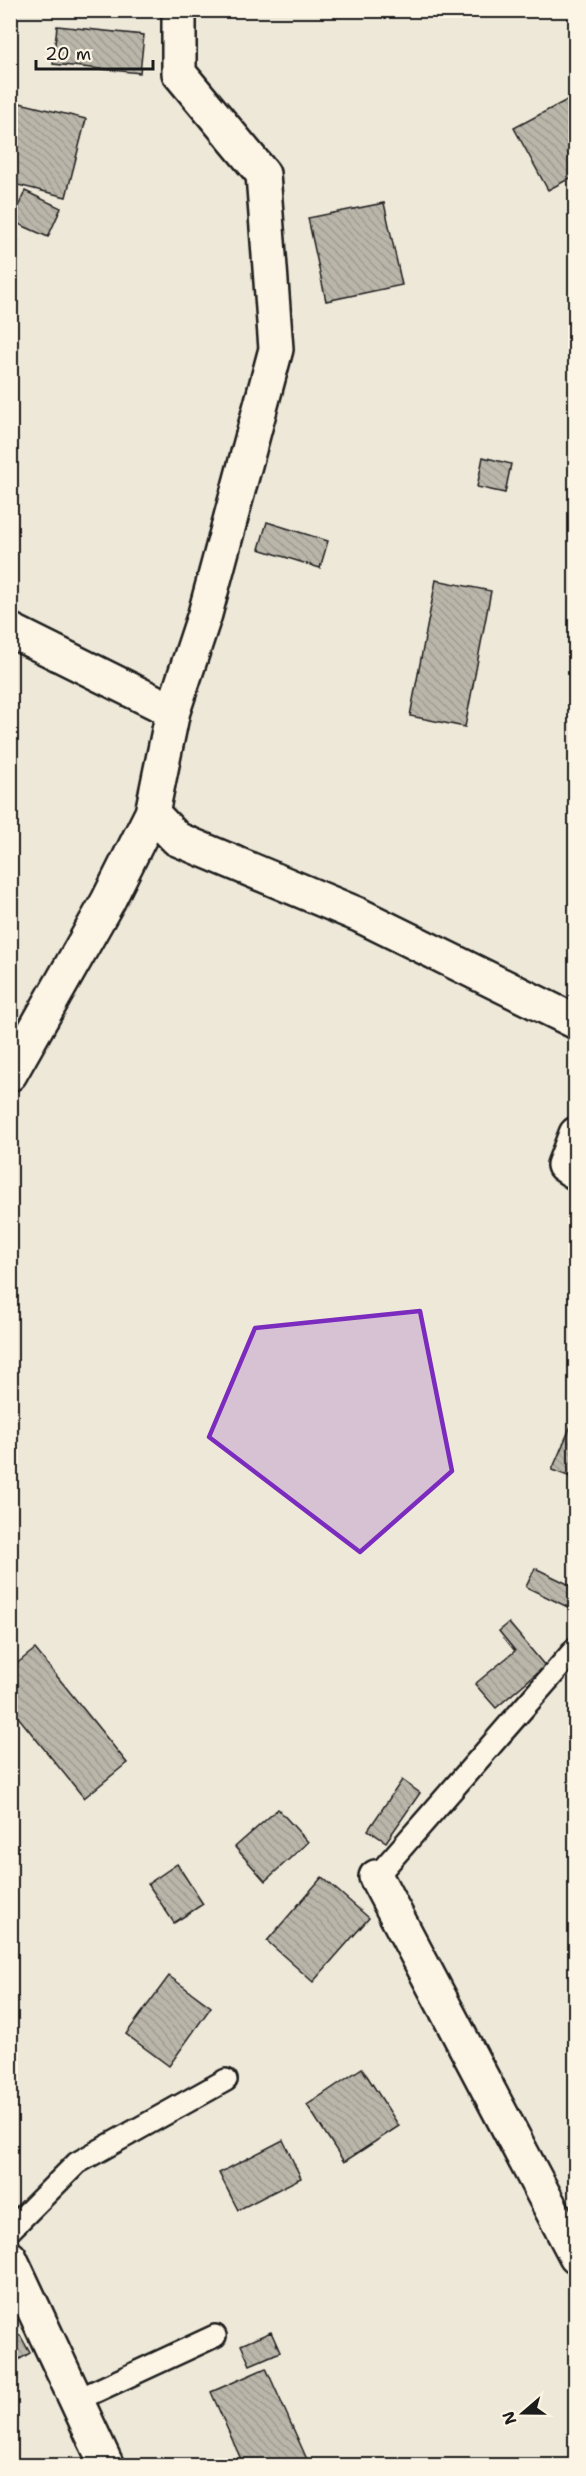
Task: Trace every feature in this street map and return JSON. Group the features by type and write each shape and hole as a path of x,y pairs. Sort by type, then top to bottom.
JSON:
{"street":[{"path":"10,1074 108,901 152,813 172,711 205,614 276,349 263,174 179,73 179,10"},
{"path":"10,630 172,711"},
{"path":"152,813 177,839 359,915 576,1022"},
{"path":"576,1134 564,1165 576,1173"},
{"path":"376,1878 576,2256"},
{"path":"10,2258 107,2466"}],"lane":[{"path":"376,1878 576,1648"},
{"path":"10,2230 77,2163 226,2080"},
{"path":"77,2400 215,2336"}],"highlighted area":[{"path":"420,1311 452,1471 360,1552 209,1437 255,1328"}],"building":[{"path":"57,26 144,35 140,73 53,64"},
{"path":"567,100 576,117 576,175 548,190 514,128"},
{"path":"20,103 86,119 66,197 10,183 10,143"},
{"path":"25,191 61,208 48,237 12,221"},
{"path":"384,203 402,285 326,301 308,218"},
{"path":"10,231 19,241 10,249"},
{"path":"483,457 511,464 505,493 477,487"},
{"path":"267,522 328,541 320,568 259,549"},
{"path":"436,580 491,591 465,727 410,716"},
{"path":"576,1414 576,1479 552,1470"},
{"path":"535,1568 576,1588 576,1611 526,1587"},
{"path":"509,1623 545,1666 496,1708 475,1684 515,1651 499,1631"},
{"path":"35,1649 127,1763 84,1798 10,1707 10,1669"},
{"path":"402,1780 420,1793 386,1842 368,1830"},
{"path":"278,1809 308,1842 265,1881 235,1847"},
{"path":"177,1864 203,1904 174,1923 148,1884"},
{"path":"322,1877 369,1918 313,1982 267,1941"},
{"path":"169,1976 211,2007 169,2066 126,2034"},
{"path":"362,2068 399,2126 344,2162 307,2105"},
{"path":"283,2140 301,2178 238,2210 219,2173"},
{"path":"271,2332 280,2352 250,2365 241,2345"},
{"path":"20,2335 30,2353 10,2365 10,2341"},
{"path":"266,2368 310,2466 244,2466 211,2392"}]}
